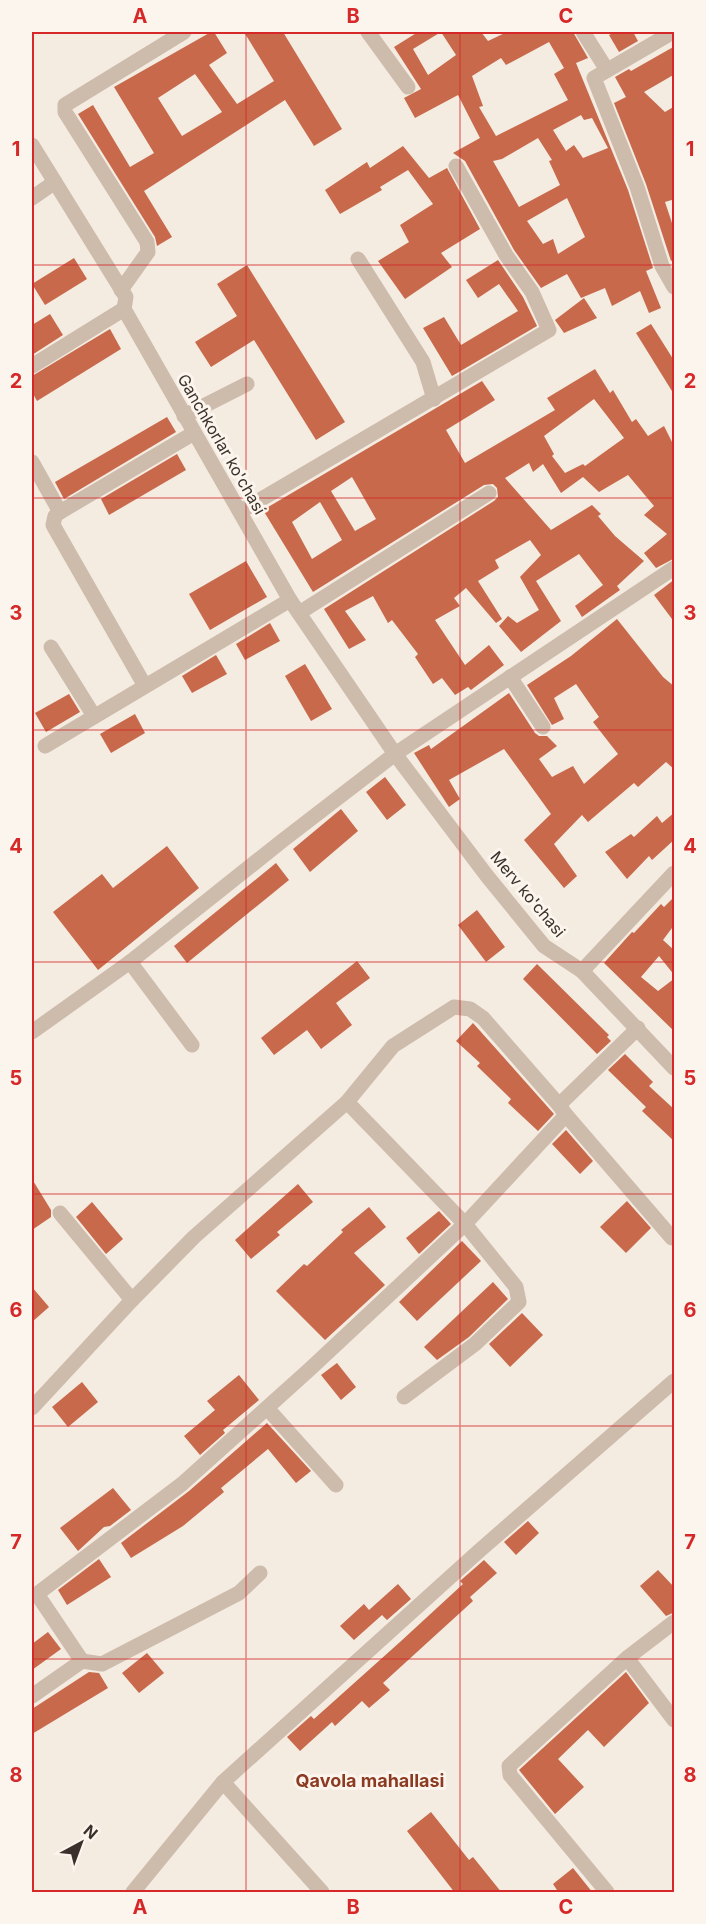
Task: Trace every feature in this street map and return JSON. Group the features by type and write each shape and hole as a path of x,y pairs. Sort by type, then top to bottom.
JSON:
{"street":[{"path":"121,290 148,252 147,242 65,112 65,105 184,32"},
{"path":"368,32 408,87"},
{"path":"583,32 607,70"},
{"path":"673,32 594,78 637,187 662,266 675,287"},
{"name":"Ganchkorlar ko'chasi","path":"32,145 126,297 124,309 295,607 395,754"},
{"path":"241,511 549,330 532,292 506,255 456,166"},
{"path":"32,198 55,182"},
{"path":"358,259 423,362 434,399"},
{"path":"32,366 124,309"},
{"path":"184,416 247,384"},
{"path":"145,686 53,525 55,516 60,512 194,433"},
{"path":"32,462 60,512"},
{"path":"45,746 145,686 295,607 489,494"},
{"path":"32,1032 130,962 395,754 675,568"},
{"path":"51,647 94,716"},
{"path":"510,677 543,727"},
{"name":"Merv ko'chasi","path":"395,754 487,876 544,946 582,971 675,1068"},
{"path":"582,971 675,873"},
{"path":"130,962 192,1045"},
{"path":"32,1408 132,1300 194,1238 347,1102 393,1046 454,1007 470,1009 483,1018 672,1238"},
{"path":"82,1661 34,1590 182,1484 465,1224 563,1110 638,1028"},
{"path":"347,1102 465,1224 516,1287 519,1302 475,1344 405,1397"},
{"path":"60,1213 132,1300"},
{"path":"134,1893 223,1782 479,1551 675,1381"},
{"path":"267,1408 336,1485"},
{"path":"32,1696 82,1661 102,1664 239,1593 260,1573"},
{"path":"608,1893 510,1775 510,1766 627,1658 675,1622"},
{"path":"627,1658 675,1720"},
{"path":"223,1782 322,1893"}],"building":[{"path":"214,32 227,53 209,65 237,104 274,81 244,32 283,32 342,129 314,146 285,100 144,191 172,237 157,246 155,237 78,114 93,105 130,167 154,153 114,87","holes":["195,74 222,112 182,136 158,98"]},
{"path":"418,32 441,32 481,32 488,41 507,32 573,32 588,58 576,63 628,190 653,268 646,271 661,308 649,313 640,291 612,306 605,288 581,298 567,274 541,288 514,250 465,161 453,153 480,138 458,95 415,118 404,98 421,89 394,47","holes":["441,32 456,55 428,75 413,49","549,42 564,68 554,74 568,100 496,136 479,107 483,106 472,76 501,58 506,65","581,115 584,120 592,118 608,148 583,158 574,145 566,151 553,130","538,138 552,160 549,161 560,185 519,207 493,161 502,159","567,198 585,237 558,254 553,239 543,244 527,221"]},
{"path":"615,32 633,32 638,41 619,52 609,35"},
{"path":"675,46 675,74 644,92 665,112 675,106 675,199 665,202 675,232 675,259 671,261 646,184 614,103 626,97 615,77 629,69 631,71"},
{"path":"403,146 429,178 447,168 480,229 441,253 452,267 405,299 378,261 409,242 400,225 433,204 408,170 380,187 382,190 340,214 325,190 367,162 370,168"},
{"path":"74,258 87,279 45,305 32,284"},
{"path":"498,260 523,297 537,326 452,376 423,328 444,317 461,345 518,311 499,284 478,298 466,280"},
{"path":"247,265 345,422 316,440 254,340 211,367 195,342 237,316 217,284"},
{"path":"584,298 597,318 564,333 555,320"},
{"path":"50,314 63,335 32,355 32,325"},
{"path":"651,324 675,362 675,396 636,333"},
{"path":"110,329 121,349 37,401 32,392 32,376"},
{"path":"595,369 610,393 613,390 632,422 636,419 648,436 664,426 675,448 675,558 656,568 644,553 667,534 644,515 654,506 628,475 599,492 583,477 561,493 543,464 533,472 529,463 505,478 551,530 592,505 601,514 598,516 615,536 644,561 617,586 620,590 582,617 575,606 603,585 579,554 536,581 561,621 521,652 499,626 508,616 517,623 539,610 520,577 541,555 530,540 495,560 499,568 478,581 502,619 496,623 466,588 454,598 460,606 435,620 465,665 489,645 504,665 471,690 468,687 455,695 442,678 433,684 415,657 418,654 392,620 388,623 373,596 345,611 366,640 349,649 324,609 494,501 498,497 497,488 493,484 484,485 313,592 263,510 482,381 495,400 446,430 465,463 555,410 547,398","holes":["594,399 624,438 585,466 583,464 565,473 552,456 554,454 544,436","352,477 376,519 355,531 331,491","320,502 342,540 312,559 292,522"]},
{"path":"167,417 176,432 64,499 55,482"},
{"path":"177,454 186,470 109,515 101,499"},
{"path":"246,561 267,597 210,630 189,594"},
{"path":"675,579 675,623 654,595"},
{"path":"617,619 663,677 675,687 675,770 666,762 638,787 634,783 588,822 582,815 554,844 577,876 564,888 524,840 551,814 504,749 449,780 460,799 449,807 414,753 429,745 431,749 509,693 535,733 539,736 547,736 557,746 539,759 552,777 573,766 584,784 618,754 593,722 599,717 576,684 554,698 564,719 552,725 527,685 571,656"},
{"path":"270,623 280,641 245,660 236,644"},
{"path":"216,655 227,674 192,693 182,676"},
{"path":"305,664 332,709 311,721 285,676"},
{"path":"69,694 80,712 46,732 35,713"},
{"path":"135,714 145,733 111,753 100,734"},
{"path":"385,777 406,805 387,820 366,792"},
{"path":"341,809 358,831 310,872 293,849"},
{"path":"675,812 675,839 652,860 649,856 627,879 605,852 631,834 634,837 657,816 662,823"},
{"path":"167,846 199,888 98,970 53,912 102,874 113,888"},
{"path":"276,863 289,880 187,963 174,946"},
{"path":"675,896 675,924 663,940 675,951 675,976 659,956 641,977 658,991 675,978 675,1032 604,963 661,904 664,907"},
{"path":"477,910 505,947 486,962 458,925"},
{"path":"357,961 370,978 336,1003 352,1025 321,1049 307,1030 274,1055 261,1038"},
{"path":"537,964 609,1035 607,1037 611,1041 597,1054 523,979"},
{"path":"473,1023 554,1114 538,1131 508,1103 511,1099 477,1066 480,1063 456,1041"},
{"path":"625,1054 653,1082 649,1086 675,1110 675,1142 642,1111 646,1107 608,1070"},
{"path":"566,1130 593,1161 580,1174 552,1144"},
{"path":"32,1179 51,1210 51,1217 32,1230"},
{"path":"298,1184 313,1202 277,1232 280,1235 251,1259 235,1240"},
{"path":"627,1201 651,1228 626,1253 600,1227"},
{"path":"92,1202 123,1239 106,1254 76,1217"},
{"path":"369,1207 386,1227 354,1253 385,1285 325,1340 276,1291 304,1264 307,1266 343,1232 341,1230"},
{"path":"439,1211 451,1224 419,1254 406,1238"},
{"path":"462,1241 481,1261 417,1321 399,1302"},
{"path":"493,1282 508,1299 469,1337 437,1360 424,1347"},
{"path":"32,1287 49,1307 32,1322"},
{"path":"522,1313 543,1335 510,1367 489,1344"},
{"path":"337,1363 356,1387 341,1400 321,1375"},
{"path":"239,1375 259,1400 223,1430 225,1433 200,1455 184,1436 215,1410 207,1401"},
{"path":"82,1382 98,1402 68,1427 52,1407"},
{"path":"267,1423 311,1471 296,1483 268,1449 221,1488 224,1492 183,1526 131,1558 121,1543 189,1491"},
{"path":"113,1488 131,1510 110,1526 104,1527 78,1551 60,1528"},
{"path":"528,1521 539,1533 516,1555 504,1542"},
{"path":"99,1559 111,1577 67,1605 58,1590"},
{"path":"484,1560 497,1573 470,1597 473,1601 383,1683 390,1690 369,1708 362,1701 335,1726 332,1722 300,1751 287,1737 311,1716 314,1719 400,1642 463,1584 460,1581"},
{"path":"658,1570 675,1588 675,1612 666,1616 640,1586"},
{"path":"398,1584 411,1599 387,1620 382,1615 354,1640 340,1626 364,1604 369,1610"},
{"path":"48,1632 61,1649 32,1670 32,1644"},
{"path":"147,1653 164,1673 139,1693 122,1673"},
{"path":"89,1672 99,1673 108,1688 32,1734 32,1709"},
{"path":"626,1672 649,1703 604,1747 588,1730 558,1759 584,1787 555,1814 519,1770"},
{"path":"431,1812 469,1860 473,1857 502,1893 455,1893 407,1831"},
{"path":"573,1868 593,1893 559,1893 553,1884"}],"district":[{"name":"Qavola mahallasi","path":"370,1781"}]}
